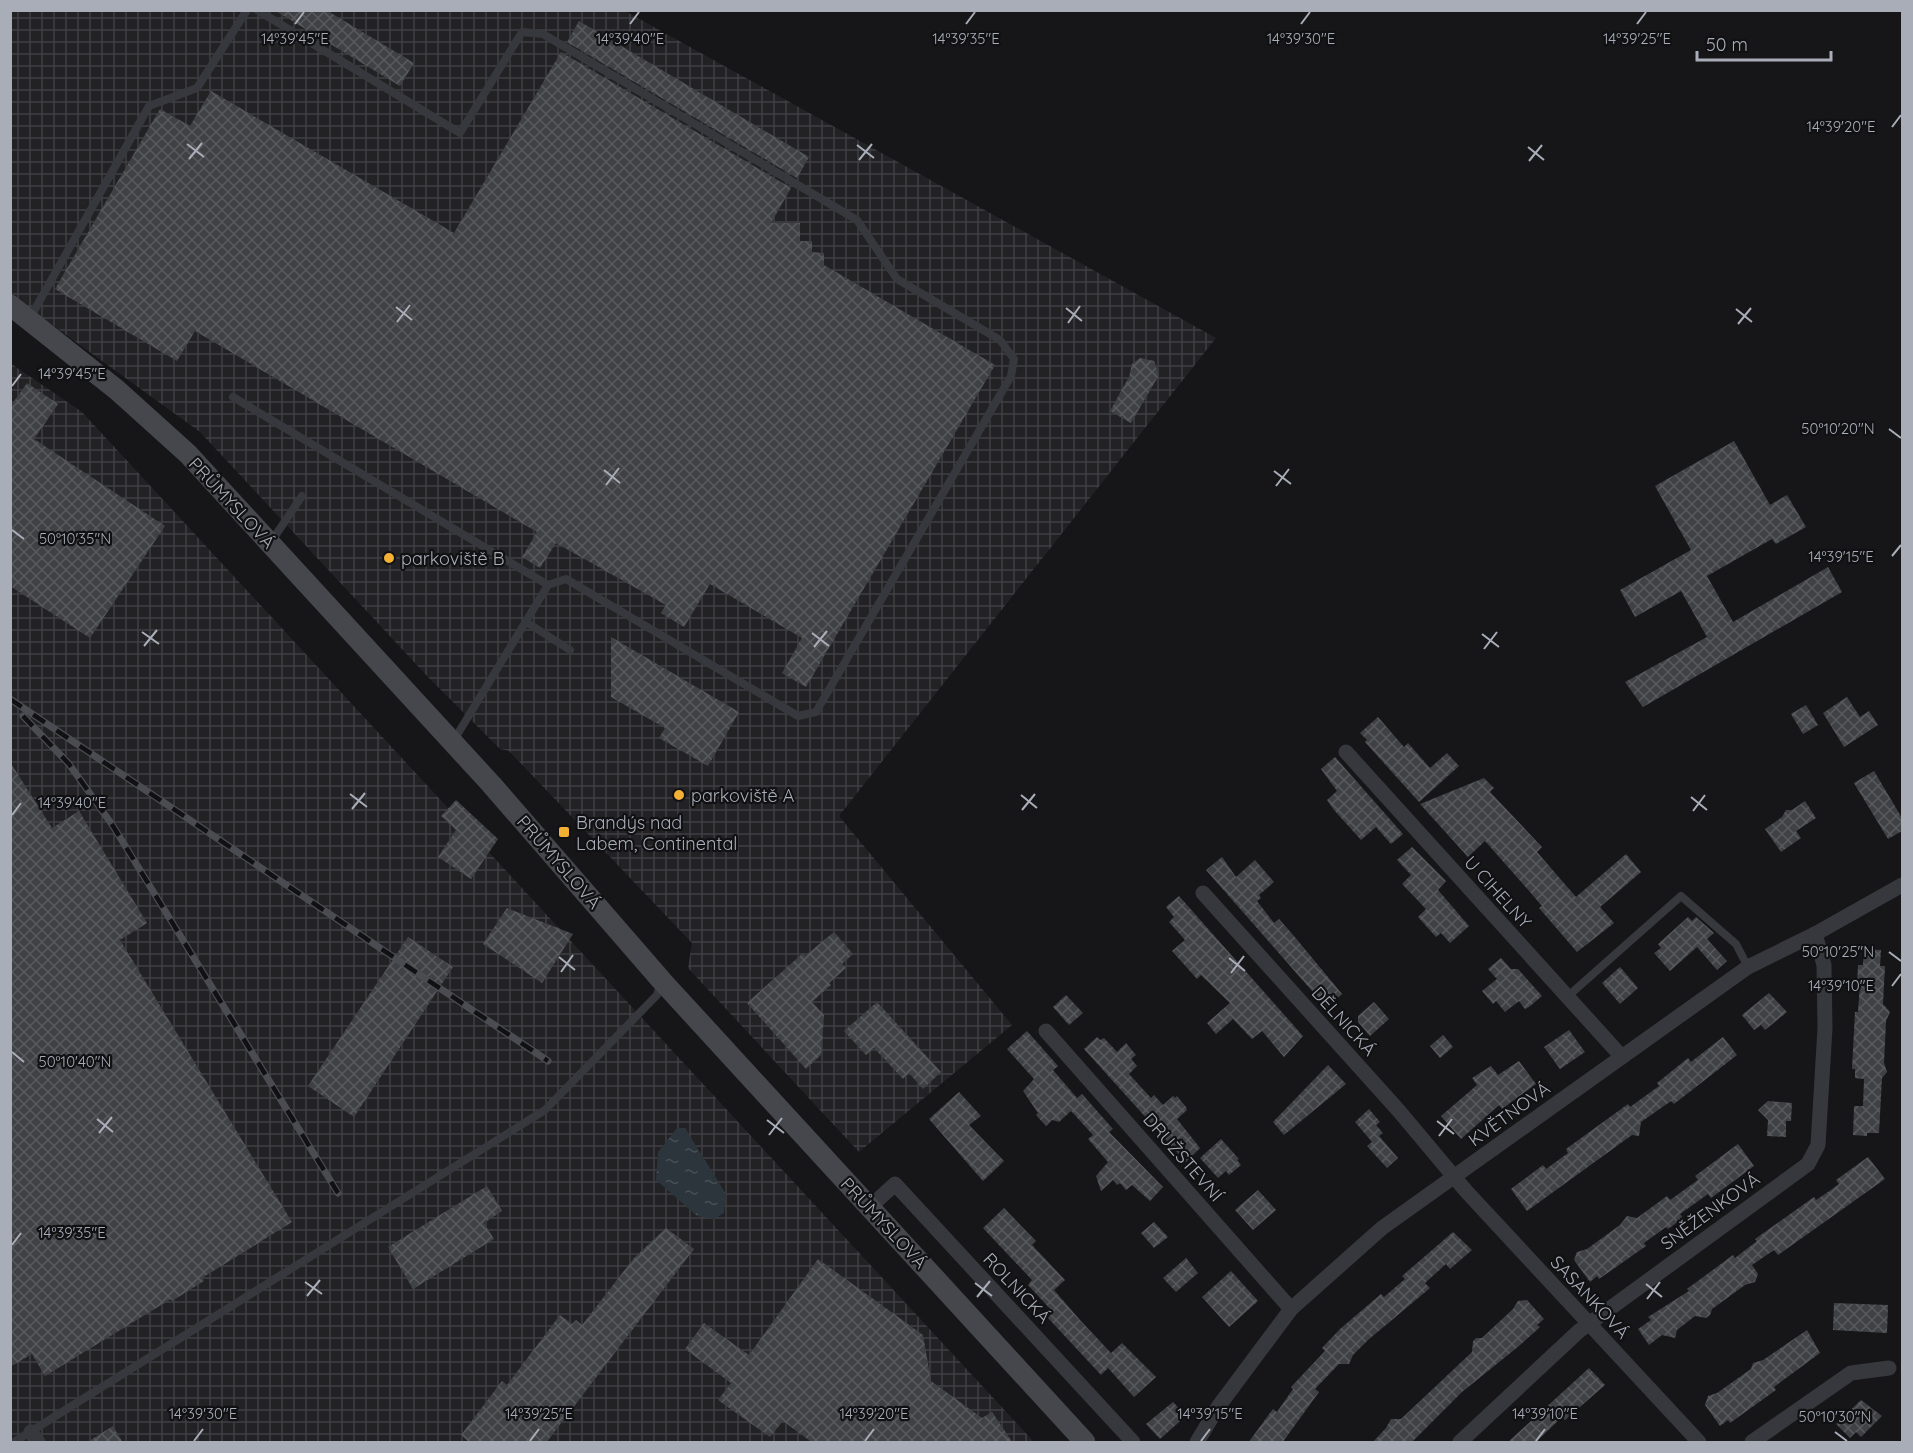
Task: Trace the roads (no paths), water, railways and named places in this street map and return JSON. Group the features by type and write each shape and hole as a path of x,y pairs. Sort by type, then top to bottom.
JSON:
{"main road":[{"name":"PRŮMYSLOVÁ","path":"10,305 30,318 132,402 180,447 453,742 662,981 1085,1443"}],"street":[{"name":"U CIHELNY","path":"1346,752 1622,1057"},
{"name":"KVĚTNOVÁ","path":"1197,1443 1218,1407 1291,1309 1382,1228 1748,967 1815,934 1902,885"},
{"name":"DĚLNICKÁ","path":"1203,893 1454,1176"},
{"name":"SNĚŽENKOVÁ","path":"1460,1443 1589,1324 1808,1164 1818,1145 1826,1028 1824,965 1815,934"},
{"name":"DRUŽSTEVNÍ","path":"1046,1031 1291,1309"},
{"name":"SASANKOVÁ","path":"1454,1176 1699,1443"},
{"name":"ROLNICKÁ","path":"870,1207 895,1184 1133,1443"},
{"path":"1752,1443 1851,1373 1889,1368"}],"lane":[{"path":"30,318 149,106 197,88 247,10"},
{"path":"257,10 460,133 522,32 543,34 857,220 897,279 1000,340 1014,359 1011,376 816,712 798,716 566,579 548,585 453,742"},
{"path":"233,397 548,585"},
{"path":"270,543 278,535 302,496"},
{"path":"526,622 570,650"},
{"path":"1567,997 1681,896 1736,944 1748,967"},
{"path":"14,1443 34,1437 545,1110 657,995 662,981"}],"water":[{"path":"677,1128 685,1128 726,1194 724,1213 714,1219 697,1216 656,1180 658,1152"}],"railway":[{"path":"10,699 548,1061"},
{"path":"23,716 69,764 113,826 338,1193"}],"place":[{"name":"parkoviště B","path":"389,558"},
{"name":"parkoviště A","path":"679,795"},
{"name":"Brandýs nad Labem, Continental","path":"564,832"}]}
